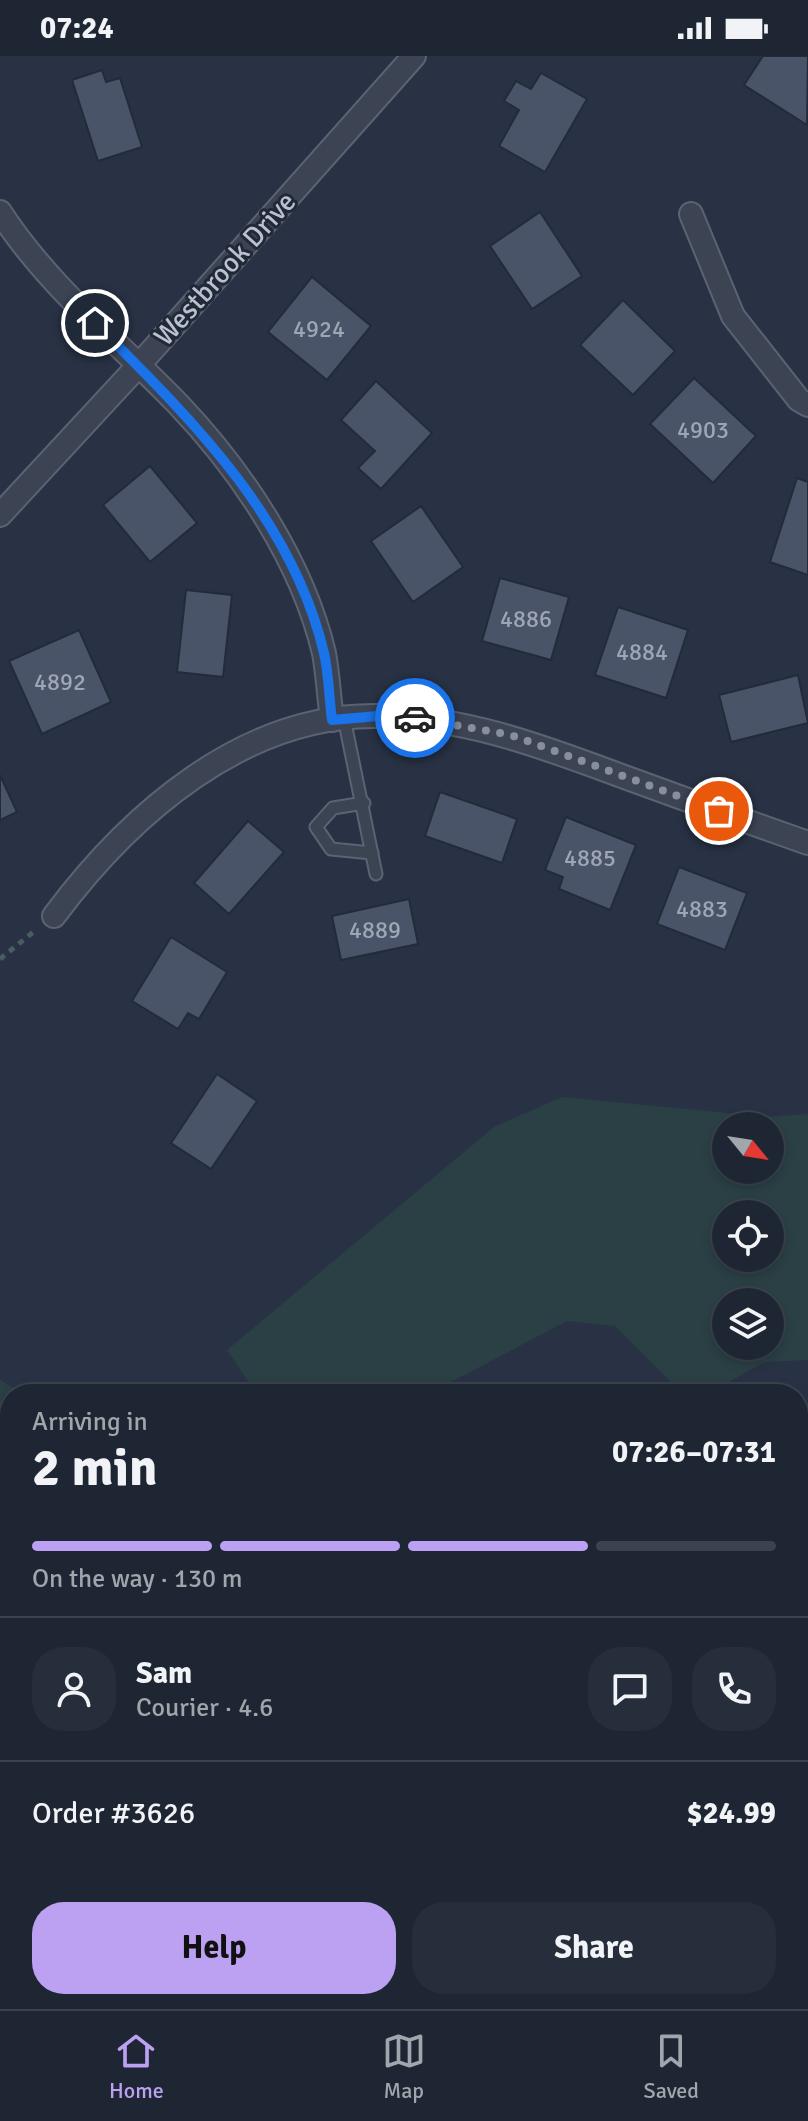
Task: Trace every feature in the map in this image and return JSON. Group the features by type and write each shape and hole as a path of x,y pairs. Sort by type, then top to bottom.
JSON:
{"street":[{"name":"Westbrook Drive","path":"0,515 138,366 414,56"},
{"path":"0,212 42,269 178,404 223,456 298,578 324,653 338,719"},
{"path":"691,214 733,316 799,400 808,405"},
{"path":"54,916 116,840 176,790 222,759 281,733 338,719 414,718 511,735 808,843"}],"lane":[{"path":"338,719 364,803 376,874"},
{"path":"364,803 333,808 316,827 331,849 372,853"}],"path":[{"path":"0,959 54,916"}],"green space":[{"path":"562,1097 716,1112 712,1112 712,1184 784,1184 784,1116 808,1114 808,1360 765,1362 725,1384 673,1384 615,1326 567,1321 447,1384 250,1384 227,1350 494,1127"}],"building":[{"path":"763,56 808,56 807,125 744,85"},
{"path":"102,70 106,82 120,78 142,147 98,161 72,80"},
{"path":"541,73 587,99 545,172 499,146 519,110 504,101 516,81 531,89"},
{"path":"540,212 582,276 532,309 490,246"},
{"path":"312,277 371,326 327,380 268,332"},
{"path":"623,300 675,351 633,395 580,345"},
{"path":"694,378 756,436 713,483 650,424"},
{"path":"376,381 432,433 381,489 358,468 375,451 341,420"},
{"path":"150,466 197,523 150,562 103,505"},
{"path":"797,478 808,482 808,575 770,562"},
{"path":"421,506 463,567 413,602 371,541"},
{"path":"500,578 569,597 551,660 482,641"},
{"path":"186,590 232,595 223,677 177,672"},
{"path":"618,607 688,630 666,698 595,675"},
{"path":"79,630 111,702 42,734 9,661"},
{"path":"798,675 808,723 731,742 719,695"},
{"path":"0,775 17,812 0,820"},
{"path":"440,792 517,819 502,863 425,836"},
{"path":"566,817 636,845 610,910 559,889 563,877 545,870"},
{"path":"248,821 284,852 229,914 194,883"},
{"path":"679,867 747,893 725,950 657,924"},
{"path":"409,899 418,944 341,960 332,916"},
{"path":"171,937 227,972 199,1019 188,1013 178,1029 132,1001"},
{"path":"217,1074 257,1101 211,1169 171,1143"}],"way so far":[{"path":"415,718 511,735 719,811"}],"route":[{"path":"95,323 178,404 223,456 256,505 298,578 324,653 332,720 378,716 415,718"}]}
